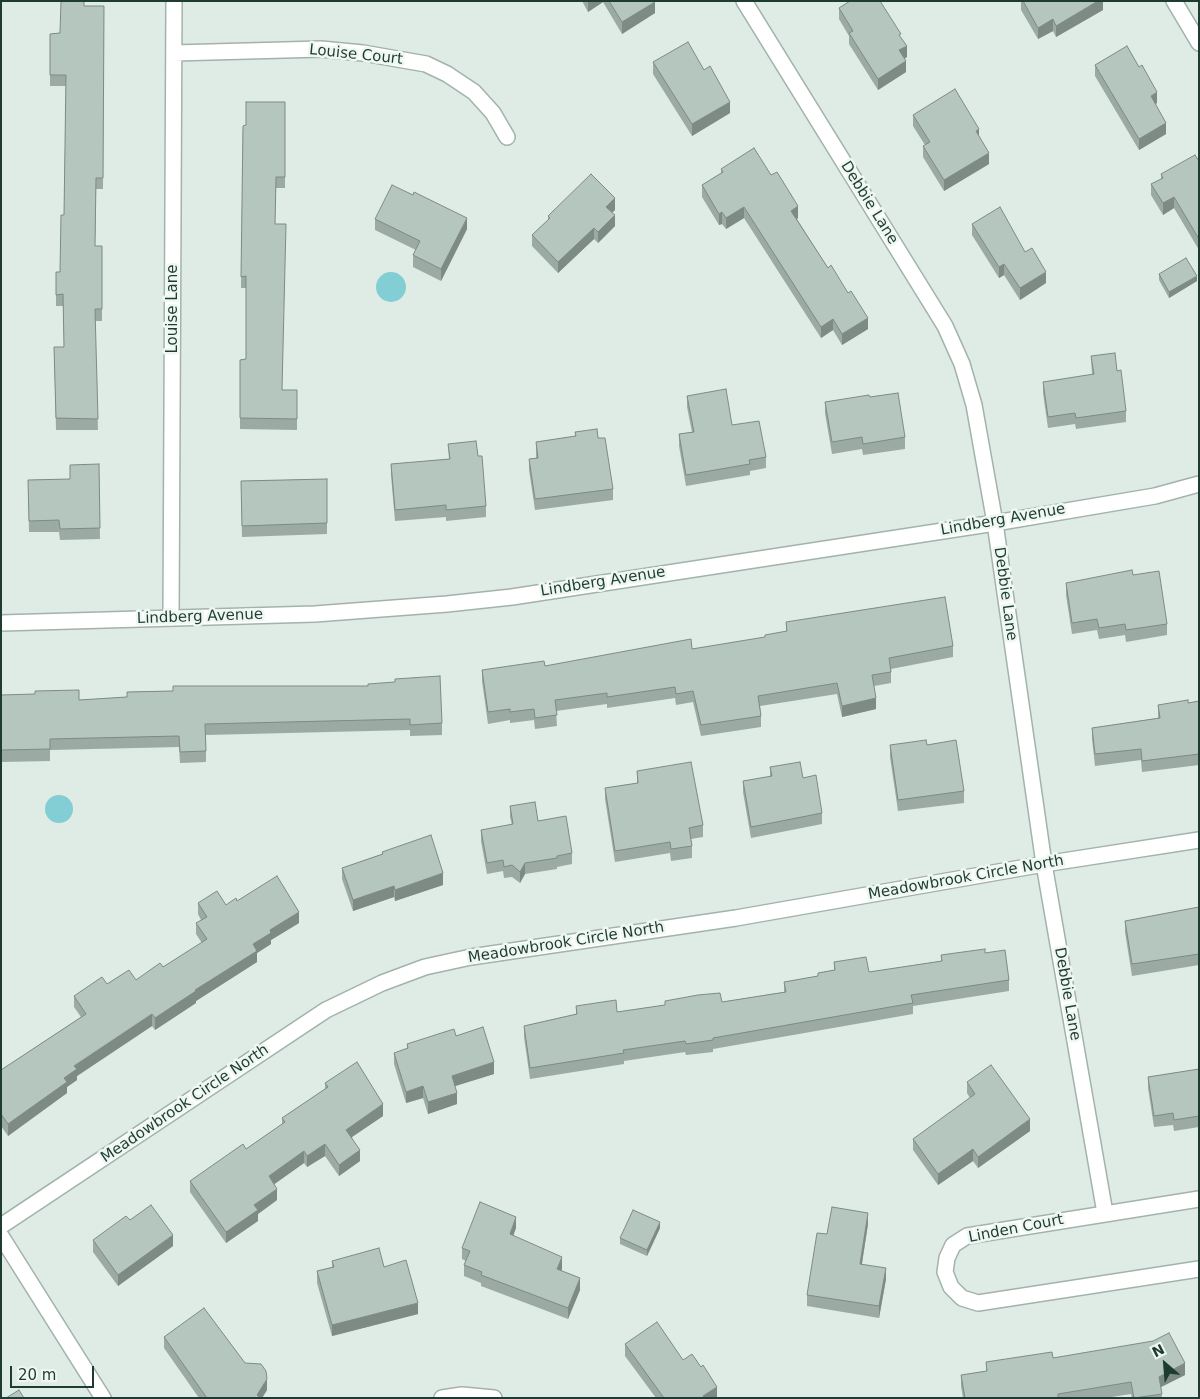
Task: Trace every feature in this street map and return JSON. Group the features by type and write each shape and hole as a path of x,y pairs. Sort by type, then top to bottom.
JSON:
{"street":[{"name":"Louise Lane","path":"171,618 174,1"},
{"name":"Debbie Lane","path":"744,1 945,326 962,364 974,405 995,523 1044,864 1105,1213"},
{"path":"1174,1 1199,43"},
{"name":"Louise Court","path":"174,53 321,49 363,53 426,64 447,74 474,92 493,113 507,137"},
{"name":"Lindberg Avenue","path":"1,623 315,614 447,604 512,596 995,523 1155,496 1199,484"},
{"name":"Meadowbrook Circle North","path":"1,1226 326,1010 382,983 425,967 471,956 736,918 1044,864 1199,840"},
{"name":"Linden Court","path":"1199,1199 967,1236 954,1245 946,1258 945,1272 951,1287 962,1298 978,1303 1199,1269"},
{"path":"1,1236 103,1398"},
{"path":"442,1398 462,1395 494,1398"}],"water":[{"path":"391,272 402,276 406,287 402,298 391,302 380,298 376,287 380,276"},
{"path":"59,795 69,799 73,809 69,819 59,823 49,819 45,809 49,799"}],"building":[{"path":"61,1 84,1 84,6 104,6 103,178 96,178 95,246 102,246 102,309 95,309 98,419 56,418 54,347 64,347 63,294 56,295 56,272 60,272 61,215 64,215 66,75 50,75 50,34 60,33"},
{"path":"609,1 655,1 655,2 622,22"},
{"path":"850,1 880,1 907,46 899,50 906,61 878,79 849,33 853,31 839,8"},
{"path":"1023,1 1098,1 1056,26 1053,19 1038,28"},
{"path":"688,42 704,70 710,66 730,102 692,124 653,62"},
{"path":"1127,46 1139,67 1142,65 1157,92 1151,96 1166,123 1139,139 1095,65"},
{"path":"955,89 979,129 976,131 989,153 944,180 923,146 930,142 913,115"},
{"path":"246,102 285,102 285,177 276,177 275,224 286,224 282,390 297,390 297,419 240,418 240,360 246,359 246,276 241,277 243,126 246,125"},
{"path":"754,148 771,175 777,172 798,206 791,211 828,268 831,265 848,293 851,291 868,318 842,334 833,319 821,327 744,207 726,218 722,212 719,214 702,185 723,172 721,169"},
{"path":"1195,155 1199,161 1199,239 1174,197 1163,203 1151,184 1163,178 1161,174"},
{"path":"591,174 615,198 606,207 615,215 598,232 594,228 558,262 532,235 550,218 548,216"},
{"path":"392,185 413,195 414,192 467,218 441,269 413,255 420,241 375,219"},
{"path":"1000,207 1025,252 1032,248 1046,272 1020,288 1004,264 999,267 972,224"},
{"path":"1186,258 1197,276 1169,292 1159,274"},
{"path":"1115,353 1117,371 1121,370 1126,411 1076,418 1075,413 1048,417 1043,382 1094,374 1091,356"},
{"path":"726,389 732,425 759,421 766,457 749,460 750,464 686,475 679,434 694,432 687,396"},
{"path":"898,393 905,437 863,444 862,437 832,442 825,402 869,395 870,397"},
{"path":"597,429 598,438 605,438 613,489 535,499 529,459 538,458 536,442 576,436 575,432"},
{"path":"476,441 478,456 482,456 486,506 446,510 446,505 395,510 391,464 450,459 448,444"},
{"path":"99,464 100,528 60,529 59,520 29,521 28,480 70,479 70,465"},
{"path":"327,479 327,523 242,526 241,481"},
{"path":"1132,570 1133,575 1159,571 1167,624 1126,630 1125,624 1099,628 1097,619 1072,623 1066,583"},
{"path":"945,597 953,646 889,658 891,672 872,675 876,698 842,706 837,683 758,696 761,716 701,725 693,691 676,694 675,687 607,697 607,693 555,700 557,715 535,718 534,709 510,712 510,709 488,712 482,670 544,661 545,666 691,639 692,649 765,637 765,635 787,631 786,622"},
{"path":"440,676 442,723 410,725 410,719 205,724 206,751 180,752 179,736 50,739 50,749 1,750 1,695 35,694 35,691 79,690 79,700 127,697 127,692 173,691 173,686 368,686 368,684 395,682 395,679"},
{"path":"1188,700 1188,703 1199,701 1199,754 1142,761 1141,749 1095,754 1092,728 1160,718 1158,705"},
{"path":"926,740 927,745 956,740 964,791 898,800 890,745"},
{"path":"691,762 703,825 689,828 692,846 671,849 670,842 615,851 605,788 638,783 637,771"},
{"path":"800,762 803,778 816,775 822,813 751,827 743,781 772,776 770,767"},
{"path":"535,802 538,821 566,816 572,853 557,856 557,858 525,863 520,872 512,865 504,867 503,860 487,863 481,830 513,824 510,806"},
{"path":"431,835 443,873 395,890 394,886 353,900 342,868"},
{"path":"277,876 299,912 270,930 271,933 253,944 257,951 155,1018 152,1014 74,1066 77,1069 64,1078 67,1082 8,1124 1,1114 1,1070 86,1014 74,996 102,977 107,984 129,970 136,980 160,963 163,967 207,939 196,923 207,917 198,903 217,891 226,905 236,898 237,901"},
{"path":"1199,907 1199,954 1132,964 1125,921"},
{"path":"985,949 985,953 1005,950 1009,980 911,995 913,1003 713,1038 713,1040 686,1044 685,1041 623,1050 624,1053 530,1068 524,1026 577,1014 576,1006 616,1000 617,1012 665,1005 665,1001 720,993 722,1002 786,992 784,982 818,976 818,973 835,970 834,962 866,957 869,972 942,961 941,955"},
{"path":"483,1027 494,1062 452,1076 457,1093 428,1102 423,1086 406,1092 394,1053 408,1048 407,1044 454,1029 456,1036"},
{"path":"357,1062 383,1104 346,1130 360,1150 339,1165 325,1144 307,1156 304,1151 269,1176 277,1189 254,1205 258,1210 226,1232 190,1181 243,1144 246,1149 285,1122 282,1118 328,1087 325,1083"},
{"path":"991,1065 1030,1119 978,1157 973,1149 938,1174 913,1139 975,1094 967,1082"},
{"path":"1199,1069 1199,1116 1174,1120 1173,1113 1154,1116 1148,1077"},
{"path":"480,1202 516,1217 510,1234 562,1257 557,1269 580,1278 568,1308 481,1275 482,1272 464,1265 470,1251 462,1248"},
{"path":"151,1205 173,1235 118,1275 93,1240 126,1216 130,1220"},
{"path":"832,1207 868,1213 860,1264 886,1268 879,1306 807,1295 817,1233 827,1234"},
{"path":"633,1210 660,1222 647,1250 620,1238"},
{"path":"379,1248 384,1267 406,1260 418,1303 332,1325 317,1271 334,1267 332,1261"},
{"path":"204,1308 245,1363 261,1364 266,1371 267,1379 257,1395 260,1398 207,1398 164,1337"},
{"path":"657,1322 683,1360 692,1354 701,1367 703,1365 717,1387 703,1396 704,1398 664,1398 625,1344"},
{"path":"1169,1333 1185,1363 1159,1377 1162,1394 1134,1398 1131,1382 1058,1394 1058,1398 965,1398 961,1375 987,1371 986,1362 1052,1352 1053,1358 1153,1341"},
{"path":"19,1390 24,1398 6,1398"}]}
